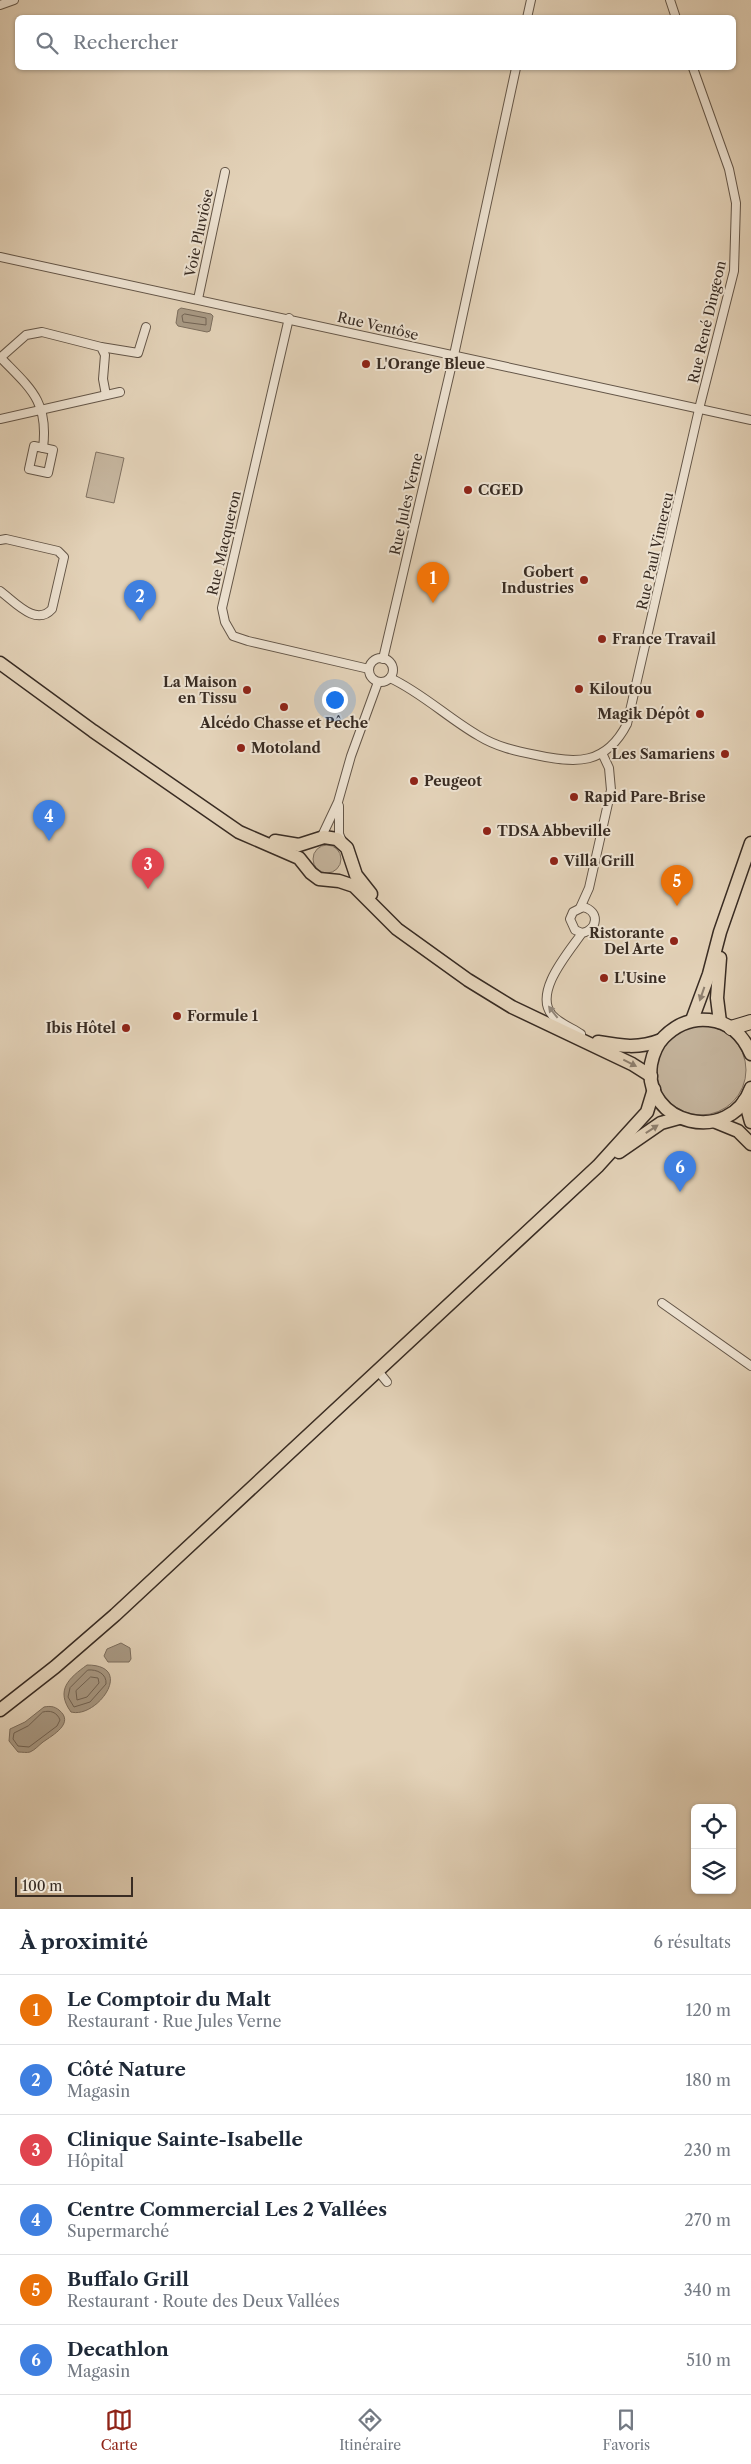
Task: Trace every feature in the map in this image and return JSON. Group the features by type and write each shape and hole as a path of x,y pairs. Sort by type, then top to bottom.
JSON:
{"highway":[{"path":"726,1025 751,1022"}],"main road":[{"path":"0,656 51,695 252,832 287,844 299,845 334,838 342,843 356,875 415,943"},
{"path":"0,663 93,731 249,838 299,858 316,878 354,886 397,929 468,980 512,1007 632,1064 652,1082 665,1107 679,1118 698,1123 716,1122 738,1131 751,1144"},
{"path":"308,868 306,855 317,840"},
{"path":"692,1020 709,974 720,932 751,843"},
{"path":"332,880 346,870 349,858"},
{"path":"726,1025 718,980 727,914"},
{"path":"0,1710 78,1648 598,1166 647,1112 652,1082 652,1060 661,1040 675,1027 692,1020 726,1025 742,1038 751,1054"},
{"path":"576,1036 631,1047 641,1047 661,1040"},
{"path":"716,1122 732,1113 749,1092"},
{"path":"749,1092 751,1122"},
{"path":"598,1166 660,1123 679,1118"}],"street":[{"path":"0,5 14,0"},
{"path":"528,15 531,0"},
{"path":"670,0 675,15"},
{"path":"454,355 516,70"},
{"name":"Rue René Dingeon","path":"694,70 729,169 736,203 737,242 734,271 700,409"},
{"name":"Voie Pluviôse","path":"198,299 225,172"},
{"name":"Rue Ventôse","path":"0,257 751,420"},
{"name":"Rue Macqueron","path":"288,318 222,608 225,622 233,636 248,641 368,669"},
{"path":"43,448 45,430 41,410 34,392 0,357 26,335 42,332 101,347 138,353 146,328"},
{"path":"101,347 105,355 103,379 106,395"},
{"name":"Rue Jules Verne","path":"384,659 454,355"},
{"path":"0,419 120,392"},
{"name":"Rue Paul Vimereu","path":"390,678 477,736 498,746 572,761 583,760 602,753 616,741 630,715 700,409"},
{"path":"0,540 6,539 58,550 64,556 52,609 48,614 41,617 33,615 0,591"},
{"path":"384,659 389,662 392,668 390,678 378,682 370,677 368,669 372,662 384,659"},
{"path":"317,840 338,802 352,752 378,682"},
{"path":"582,932 572,926 570,919 573,912 580,908 589,888 612,784 609,768 602,753"},
{"path":"338,802 339,834 342,843"},
{"path":"589,888 590,910 595,917 594,924 590,930 582,932 548,986 546,997 548,1009 554,1017 592,1040"},
{"path":"580,908 590,910"},
{"path":"662,1303 751,1366"},
{"path":"378,1371 387,1382"}],"shaded area":[{"path":"96,452 124,458 114,503 86,497"},
{"path":"327,845 337,849 341,859 337,869 327,873 317,869 313,859 317,849"},
{"path":"701,1025 718,1028 733,1038 743,1053 746,1070 743,1087 733,1102 718,1112 701,1115 684,1112 669,1102 659,1087 656,1070 659,1053 669,1038 684,1028"}],"water":[{"path":"181,308 211,314 213,316 210,331 178,326 176,323 178,310"},
{"path":"121,1643 130,1648 131,1659 129,1662 108,1662 104,1656 107,1649"},
{"path":"87,1665 101,1667 109,1673 110,1682 107,1691 91,1708 81,1712 71,1712 64,1697 66,1685"},
{"path":"44,1707 52,1707 59,1710 65,1720 64,1724 57,1732 32,1751 18,1752 9,1741 10,1729 25,1722"}],"place":[{"name":"L'Orange Bleue","path":"366,364"},
{"name":"CGED","path":"468,490"},
{"name":"Gobert Industries","path":"584,580"},
{"name":"Le Comptoir du Malt","path":"433,603"},
{"name":"Côté Nature","path":"140,621"},
{"name":"France Travail","path":"602,639"},
{"name":"Kiloutou","path":"579,689"},
{"name":"La Maison en Tissu","path":"247,690"},
{"name":"Alcédo Chasse et Pêche","path":"284,707"},
{"name":"Magik Dépôt","path":"700,714"},
{"name":"Motoland","path":"241,748"},
{"name":"Les Samariens","path":"725,754"},
{"name":"Peugeot","path":"414,781"},
{"name":"Rapid Pare-Brise","path":"574,797"},
{"name":"TDSA Abbeville","path":"487,831"},
{"name":"Centre Commercial Les 2 Vallées","path":"49,841"},
{"name":"Villa Grill","path":"554,861"},
{"name":"Clinique Sainte-Isabelle","path":"148,889"},
{"name":"Buffalo Grill","path":"677,906"},
{"name":"Ristorante Del Arte","path":"674,941"},
{"name":"L'Usine","path":"604,978"},
{"name":"Formule 1","path":"177,1016"},
{"name":"Ibis Hôtel","path":"126,1028"},
{"name":"Decathlon","path":"680,1192"}]}
